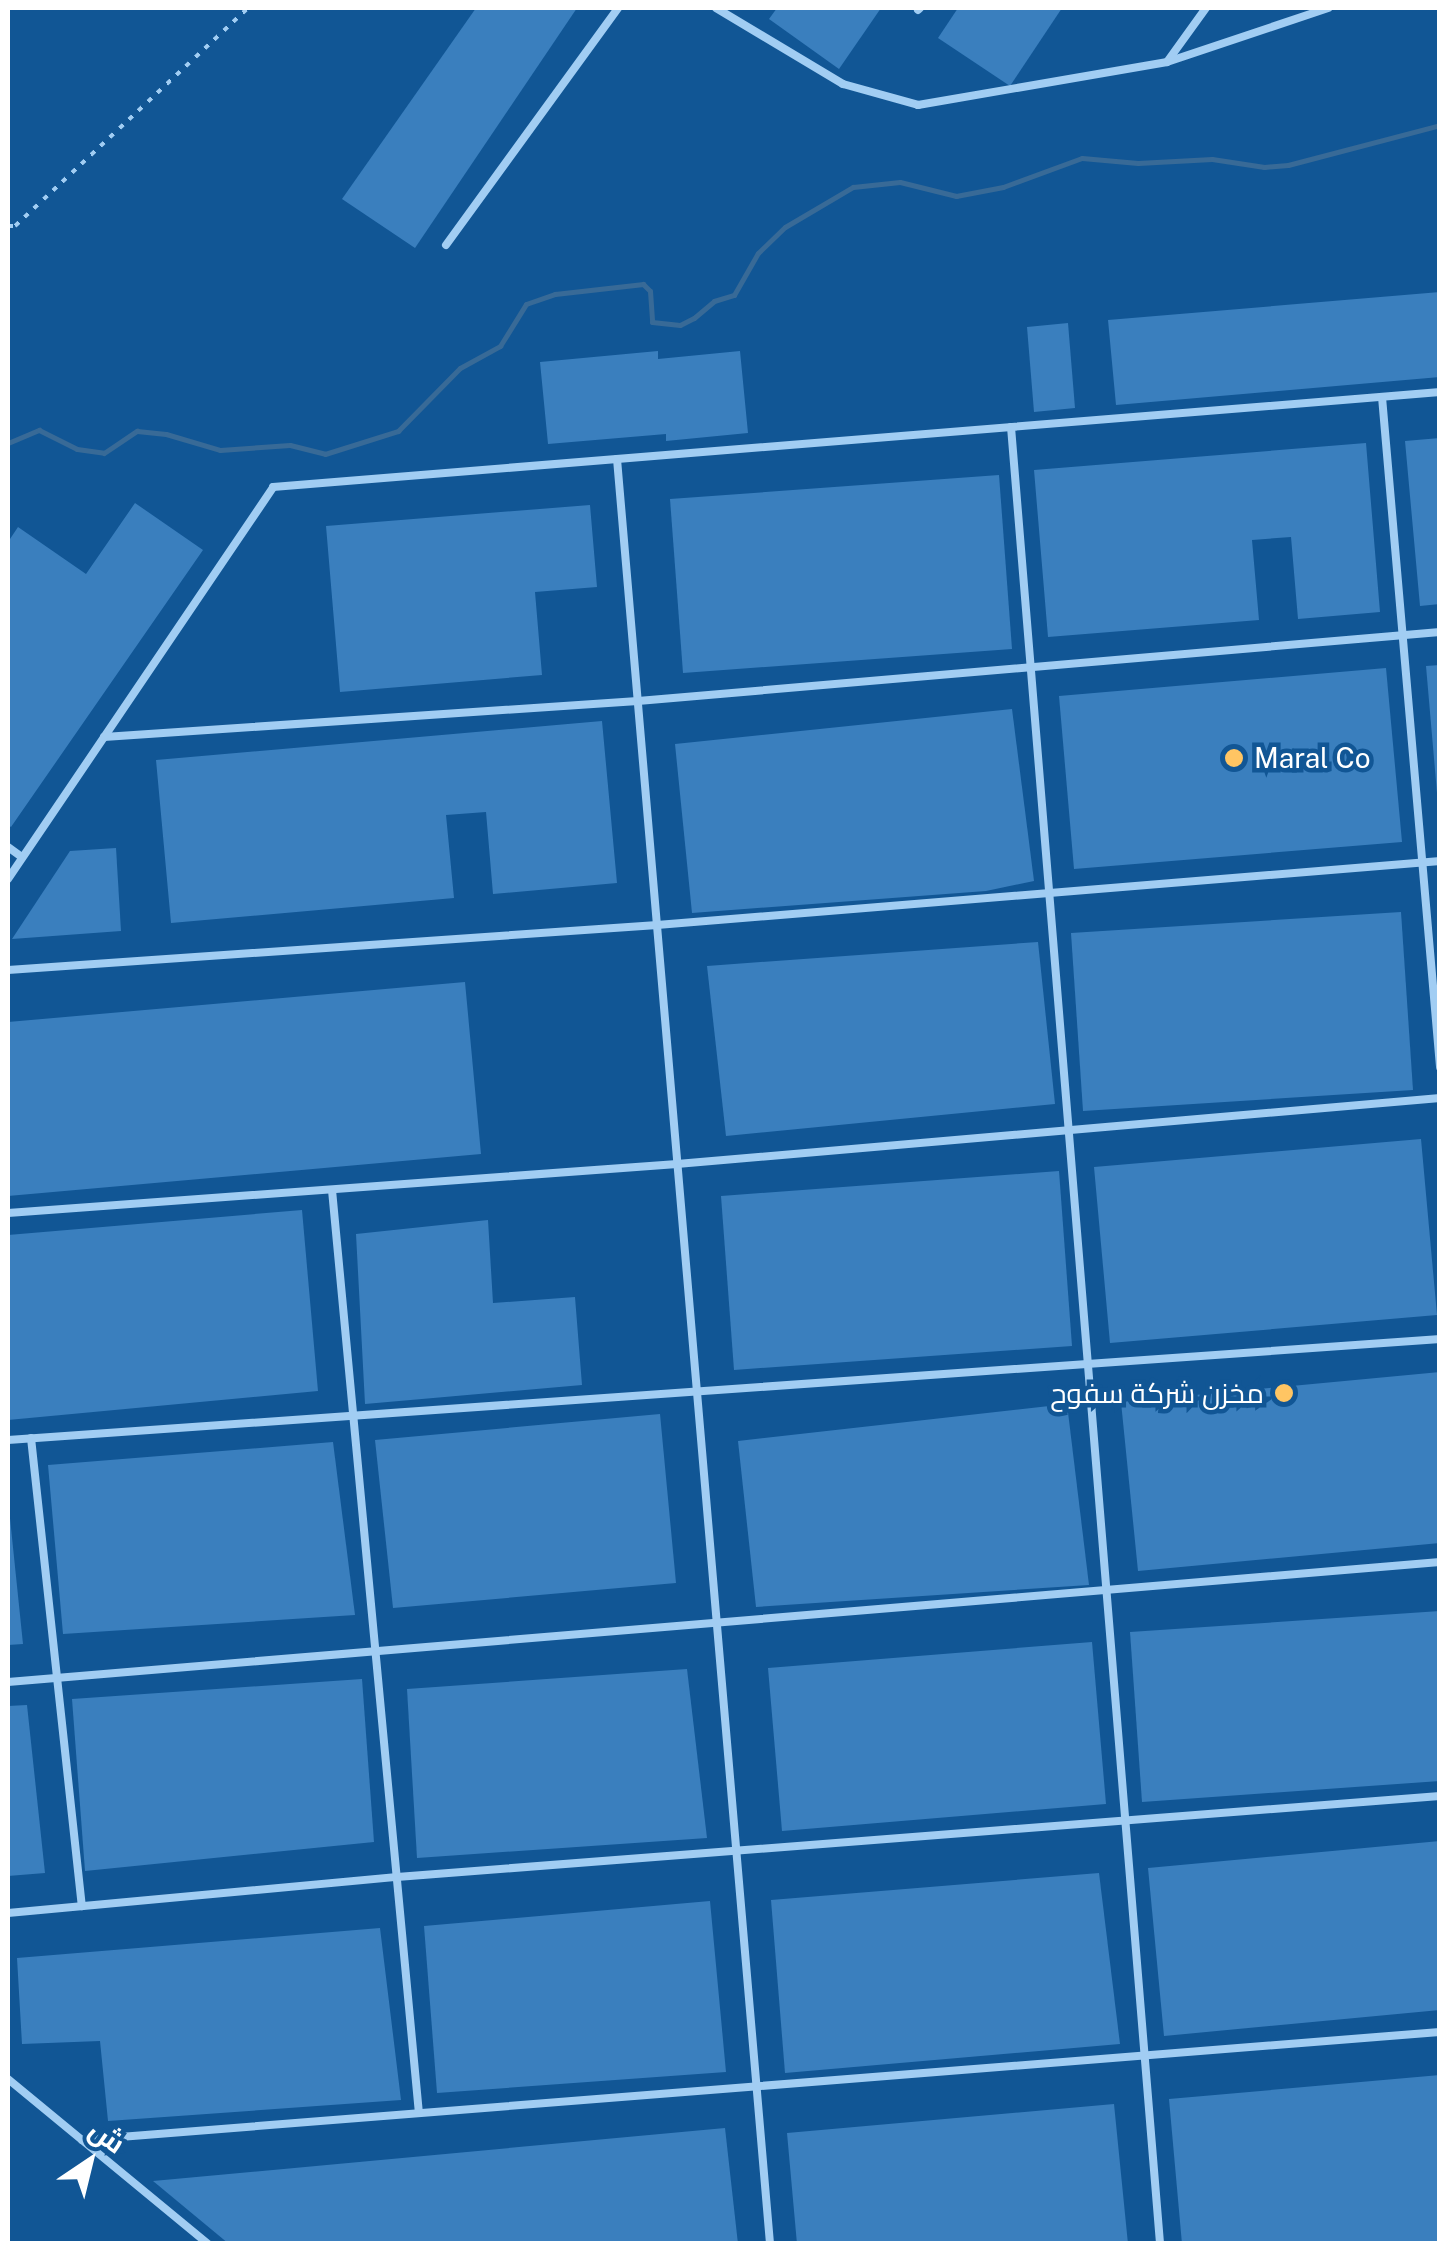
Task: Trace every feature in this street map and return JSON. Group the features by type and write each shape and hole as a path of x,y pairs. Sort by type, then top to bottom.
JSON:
{"lane":[{"path":"446,246 618,8"},
{"path":"716,8 843,84 918,105 1167,62 1328,8"},
{"path":"1167,62 1206,8"},
{"path":"8,880 273,487 1440,392"},
{"path":"1382,397 1440,1067"},
{"path":"1011,427 1160,2244"},
{"path":"616,459 770,2244"},
{"path":"104,737 638,701 1440,632"},
{"path":"8,847 22,858"},
{"path":"8,970 657,925 1440,861"},
{"path":"8,1213 677,1164 1440,1098"},
{"path":"332,1190 420,2114"},
{"path":"8,1440 1440,1340"},
{"path":"31,1438 82,1906"},
{"path":"8,1682 1440,1562"},
{"path":"8,1914 736,1849 1440,1796"},
{"path":"82,2140 1440,2032"},
{"path":"8,2079 208,2244"}],"path":[{"path":"8,226 15,226 248,8"}],"building":[{"path":"476,8 577,8 415,248 342,199"},
{"path":"777,8 881,8 839,69 769,19"},
{"path":"958,8 1062,8 1010,86 938,38"},
{"path":"1440,292 1440,377 1116,405 1108,320"},
{"path":"1068,323 1075,408 1034,412 1027,327"},
{"path":"658,351 658,359 740,351 748,433 666,441 666,434 548,444 540,362"},
{"path":"1440,438 1440,604 1420,606 1405,441"},
{"path":"1366,443 1380,612 1298,619 1291,537 1252,540 1259,620 1048,637 1034,470"},
{"path":"999,475 1012,649 683,673 670,499"},
{"path":"135,503 203,550 11,827 8,542 18,527 86,574"},
{"path":"590,505 597,587 535,592 542,675 340,692 326,526"},
{"path":"1440,665 1440,793 1437,793 1426,666"},
{"path":"1386,668 1402,842 1074,869 1059,696"},
{"path":"1012,709 1034,881 986,891 692,913 675,744"},
{"path":"602,721 617,883 493,894 486,812 446,815 454,898 171,923 156,760"},
{"path":"116,848 121,931 12,939 70,851"},
{"path":"1401,912 1413,1090 1083,1111 1071,933"},
{"path":"1038,942 1055,1104 726,1136 707,966"},
{"path":"465,982 481,1154 8,1196 8,1022"},
{"path":"1421,1139 1437,1315 1110,1343 1094,1167"},
{"path":"1059,1171 1072,1346 734,1370 721,1196"},
{"path":"302,1210 318,1391 8,1420 8,1235"},
{"path":"488,1220 493,1303 575,1297 582,1385 365,1404 356,1234"},
{"path":"1440,1372 1440,1543 1138,1571 1121,1402"},
{"path":"1067,1404 1089,1585 756,1607 738,1441"},
{"path":"660,1414 676,1583 393,1608 375,1440"},
{"path":"333,1442 355,1615 63,1634 48,1465"},
{"path":"8,1499 23,1644 8,1645"},
{"path":"1440,1611 1440,1781 1142,1802 1130,1632"},
{"path":"1092,1642 1106,1804 782,1831 768,1668"},
{"path":"687,1669 707,1838 417,1858 407,1689"},
{"path":"362,1679 374,1842 85,1871 72,1699"},
{"path":"27,1705 45,1873 8,1876 8,1706"},
{"path":"1440,1841 1440,2010 1164,2036 1148,1868"},
{"path":"1099,1873 1120,2044 785,2073 771,1900"},
{"path":"710,1901 726,2072 437,2093 424,1926"},
{"path":"380,1928 401,2100 108,2121 100,2041 22,2044 17,1958"},
{"path":"1440,2075 1440,2244 1182,2244 1169,2099"},
{"path":"1114,2104 1128,2244 797,2244 787,2133"},
{"path":"725,2128 738,2244 229,2244 153,2181"}],"waterway":[{"path":"8,443 39,430 77,449 104,453 137,431 166,434 220,450 290,445 325,454 398,431 460,368 500,346 526,304 555,294 643,284 650,291 652,322 680,325 694,318 714,301 734,295 758,253 785,227 853,187 900,182 956,196 1003,187 1082,158 1138,163 1212,159 1264,167 1288,165 1440,125"}],"place":[{"name":"Maral Co","path":"1234,758"},
{"name":"مخزن شركة سفوح","path":"1284,1393"}]}
